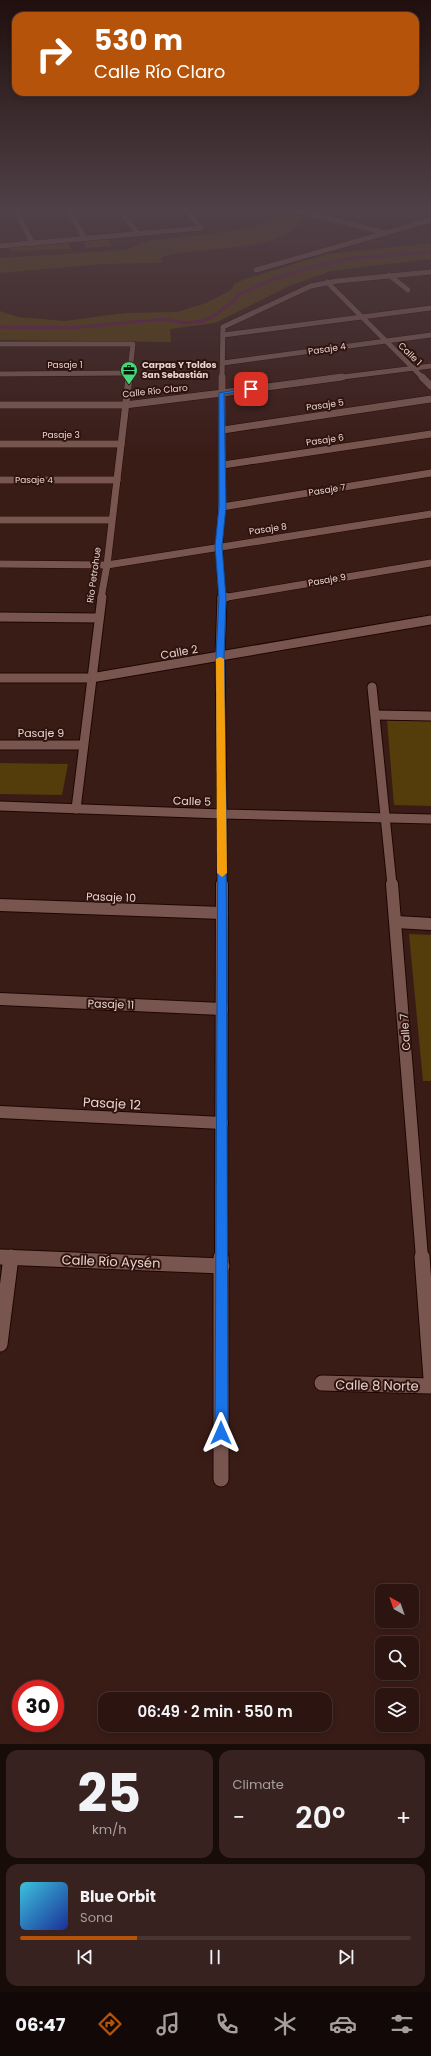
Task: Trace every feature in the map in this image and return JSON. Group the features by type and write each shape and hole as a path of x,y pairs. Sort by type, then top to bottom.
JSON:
{"street":[{"path":"221,1479 222,814 220,656 222,598 219,546 222,507 223,327 299,290"},
{"name":"Calle 1","path":"335,290 384,341 431,386"},
{"path":"223,335 359,316 431,308"},
{"name":"Pasaje 4","path":"223,363 431,335"},
{"name":"Río Petrohue","path":"0,344 133,344 111,520 107,565 98,618 82,745 76,809"},
{"name":"Calle Río Claro","path":"0,405 125,405 431,366"},
{"name":"Pasaje 1","path":"0,374 130,373"},
{"name":"Pasaje 5","path":"222,430 431,399"},
{"name":"Pasaje 6","path":"222,466 431,434"},
{"name":"Pasaje 3","path":"0,444 121,444"},
{"name":"Pasaje 7","path":"222,507 431,473"},
{"name":"Pasaje 4","path":"0,480 117,480"},
{"name":"Pasaje 8","path":"107,565 219,546 431,514"},
{"path":"0,520 111,520"},
{"name":"Pasaje 9","path":"222,598 431,563"},
{"path":"0,564 107,565"},
{"path":"0,617 98,618"},
{"name":"Calle 2","path":"0,678 91,678 431,620"},
{"name":"Calle 7","path":"372,687 396,922 431,1378"},
{"path":"376,715 431,716"},
{"name":"Pasaje 9","path":"0,746 82,745"},
{"name":"Calle 5","path":"0,806 222,814 431,819"},
{"name":"Pasaje 10","path":"0,905 222,913"},
{"path":"396,922 431,924"},
{"name":"Pasaje 11","path":"0,1000 222,1009"},
{"name":"Pasaje 12","path":"0,1112 222,1123"},
{"path":"0,1344 6,1257"},
{"name":"Calle Río Aysén","path":"6,1257 222,1266"},
{"name":"Calle 8 Norte","path":"322,1383 431,1386"}],"shaded area":[{"path":"230,290 280,290 215,323 170,329 171,342 0,340 0,311 18,317 64,321 125,313 177,312 206,303"},
{"path":"387,720 431,721 431,806 394,805"},
{"path":"0,763 68,764 62,795 0,794"},
{"path":"409,934 431,935 431,1081 423,1081"}],"waterway":[{"path":"0,327 71,328 164,319 185,323 202,321 212,317 233,302 240,294 248,290"}],"slow traffic":[{"path":"220,659 222,873"}],"place":[{"name":"Carpas Y Toldos San Sebastián","path":"129,385"}],"route":[{"path":"221,1433 222,814 220,656 222,598 219,546 222,507 222,393 251,389"}]}
